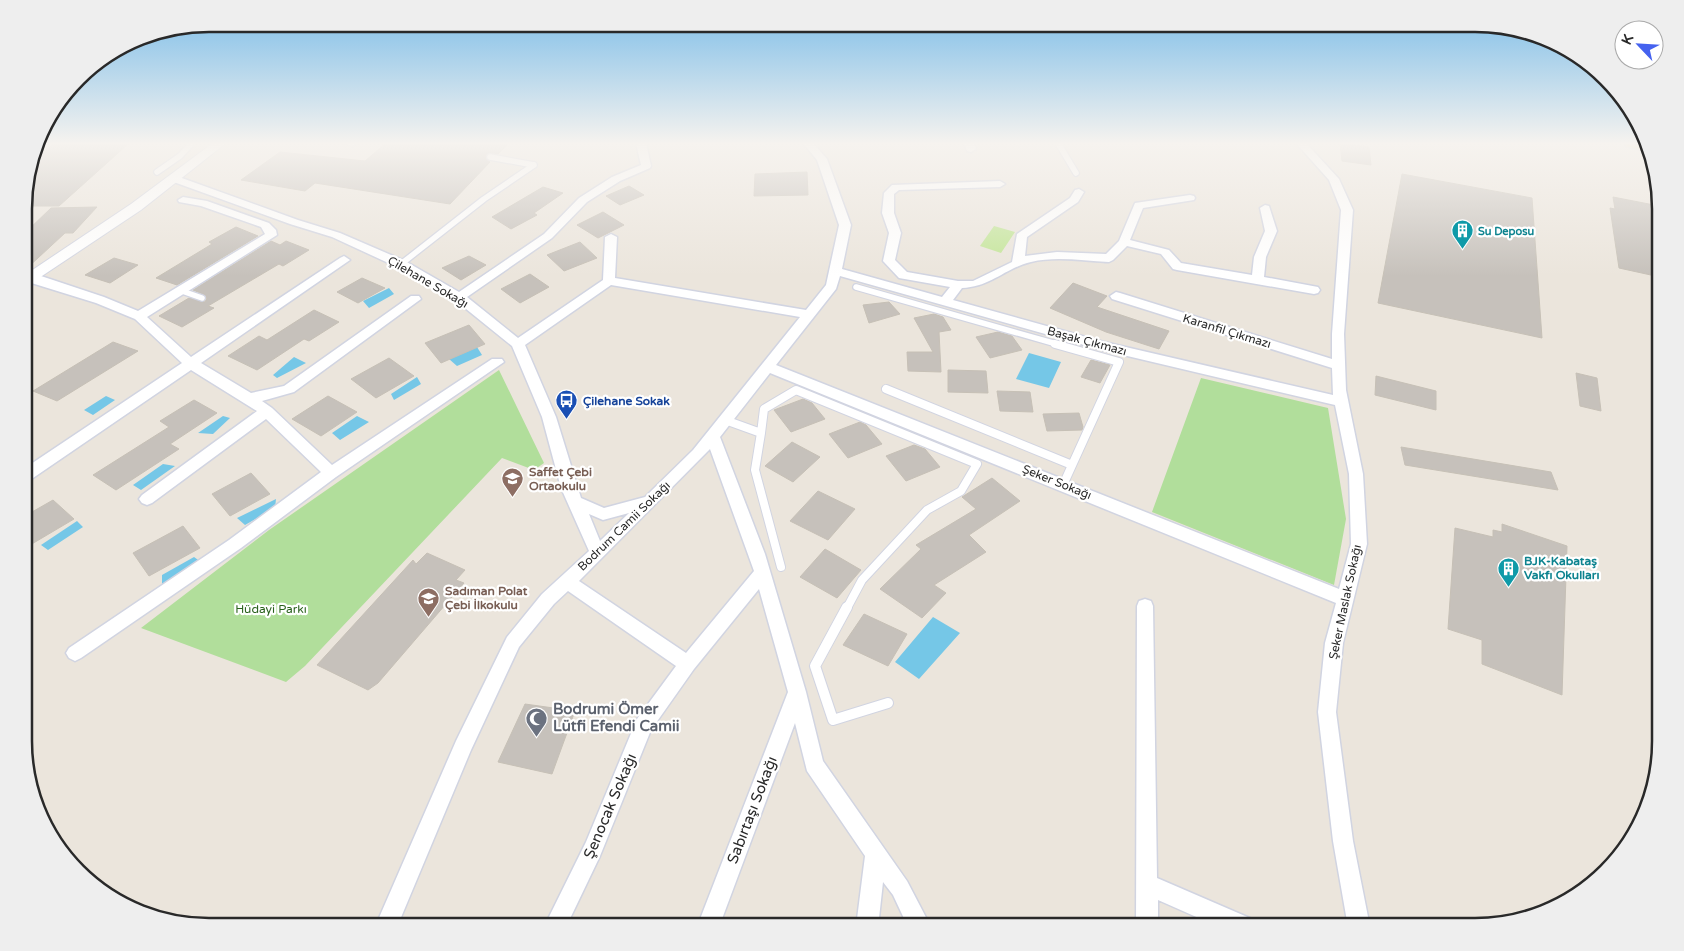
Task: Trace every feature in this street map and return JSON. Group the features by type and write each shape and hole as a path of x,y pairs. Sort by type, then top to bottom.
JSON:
{"street":[{"path":"32,276 163,187"},
{"name":"Çilehane Sokağı","path":"198,187 336,235 401,264 459,297 518,344 549,417 569,488 598,553"},
{"path":"459,297 548,236 582,200 602,187"},
{"name":"Bodrum Camii Sokağı","path":"390,918 463,747 513,642 548,599 598,553 698,454 832,286 845,225 832,187"},
{"path":"912,187 896,188 889,194 888,212 895,233 889,261 903,276 958,285 975,284 1027,258 1057,256 1109,258 1124,242 1140,205 1190,198"},
{"name":"Şeker Maslak Sokağı","path":"1338,187 1347,210 1340,290 1339,390 1356,474 1359,544 1334,643 1327,712 1343,841 1357,918"},
{"path":"1018,263 1021,236 1074,200 1079,192"},
{"path":"139,316 271,235 266,225 203,203 183,200"},
{"path":"1258,280 1260,257 1271,232 1265,208"},
{"path":"609,282 611,237"},
{"path":"1124,242 1165,252 1177,266 1314,290"},
{"path":"32,471 344,260"},
{"name":"Başak Çıkmazı","path":"836,271 1102,346 1341,402"},
{"path":"32,280 100,300 139,316 190,363 249,398 267,411 331,472"},
{"path":"518,344 609,282 810,314"},
{"path":"945,302 958,285"},
{"name":"Karanfil Çıkmazı","path":"1116,296 1338,365"},
{"path":"249,398 274,394 289,389 415,299"},
{"path":"75,652 235,544 331,472 497,362"},
{"name":"Şeker Sokağı","path":"768,367 1345,599"},
{"path":"147,499 267,411"},
{"path":"712,436 757,554 796,692 814,765 900,888 915,918"},
{"path":"575,502 603,514 649,502"},
{"name":"Şenocak Sokağı","path":"560,918 592,849 644,725 688,664 762,574"},
{"path":"566,581 688,664"},
{"path":"1145,606 1147,918"},
{"name":"Sabırtaşı Sokağı","path":"711,918 796,692"},
{"path":"868,918 876,854"},
{"path":"1147,884 1224,918"}],"lane":[{"path":"401,264 501,187"},
{"path":"856,287 1119,362 1063,485"},
{"path":"182,291 202,298"},
{"path":"886,389 1072,464"},
{"path":"781,567 755,470 764,409 796,390 977,464 961,491 927,510 862,580 814,666 833,720 888,702"},
{"path":"725,420 761,433"}],"green space":[{"path":"994,226 1015,232 1001,253 980,246"},
{"name":"Hüdayi Parkı","path":"499,370 544,463 534,470 502,458 305,666 286,682 141,628 269,530"},
{"path":"1201,378 1328,408 1346,519 1334,585 1152,512"}],"water":[{"path":"389,288 394,294 369,308 363,301"},
{"path":"477,347 482,355 457,366 449,359"},
{"path":"1029,353 1061,362 1049,388 1016,379"},
{"path":"294,357 306,363 277,378 273,375"},
{"path":"417,377 421,384 394,400 391,394"},
{"path":"106,396 115,400 93,415 84,410"},
{"path":"223,416 230,418 213,434 198,433"},
{"path":"357,416 369,422 340,440 332,433"},
{"path":"163,464 175,466 141,490 133,485"},
{"path":"276,499 275,508 245,525 237,518"},
{"path":"77,521 83,527 48,550 41,545"},
{"path":"194,557 201,562 162,585 162,575"},
{"path":"933,617 960,633 919,679 895,662"}],"building":[{"path":"34,187 80,187 59,206 32,206"},
{"path":"284,187 310,187 305,191"},
{"path":"343,187 466,187 450,204"},
{"path":"542,187 563,193 534,213 537,215 511,229 492,217"},
{"path":"626,187 631,187 644,195 620,205 606,196"},
{"path":"754,187 808,187 808,195 754,196"},
{"name":"Su Deposu","path":"1400,187 1474,187 1532,198 1542,338 1378,303"},
{"path":"1613,197 1651,204 1651,275 1619,268 1610,208 1615,209"},
{"path":"97,207 73,233 65,233 32,264 32,226 51,208"},
{"path":"603,212 624,225 598,238 577,225"},
{"path":"236,227 258,236 177,285 156,278 212,244 209,242"},
{"path":"271,241 280,245 286,241 309,250 283,266 279,264 208,306 214,308 182,327 159,316 189,298 205,302 207,298 205,295 193,290"},
{"path":"580,242 597,258 564,271 547,255"},
{"path":"469,256 486,265 461,280 442,268"},
{"path":"114,258 138,265 110,283 85,275"},
{"path":"530,274 549,287 520,303 501,289"},
{"path":"362,278 385,288 358,303 337,292"},
{"path":"1073,283 1107,296 1097,307 1169,331 1159,349 1106,332 1050,308"},
{"path":"889,302 900,314 869,323 863,305"},
{"path":"314,310 339,322 309,341 304,339 257,370 228,356 259,336 267,340"},
{"path":"934,314 943,317 951,330 939,332 941,372 908,371 907,352 933,352 914,318"},
{"path":"469,325 485,344 441,363 425,343"},
{"path":"998,332 1012,336 1022,350 990,358 976,337"},
{"path":"113,342 138,351 57,401 33,391"},
{"path":"389,358 414,376 376,398 351,379"},
{"path":"1091,360 1110,365 1100,383 1081,377"},
{"path":"948,370 986,371 988,393 948,392"},
{"path":"1576,373 1597,378 1601,411 1580,406"},
{"path":"1376,376 1436,391 1436,410 1375,395"},
{"path":"997,391 1030,392 1033,412 1000,411"},
{"path":"328,396 357,412 321,436 292,419"},
{"path":"803,399 812,403 825,419 791,432 774,410"},
{"path":"194,400 217,413 170,444 179,449 116,490 93,475 169,427 160,421"},
{"path":"1079,413 1083,427 1082,430 1047,431 1043,414"},
{"path":"860,422 866,425 882,444 848,458 829,434"},
{"path":"792,442 820,457 793,482 765,466"},
{"path":"914,445 925,449 940,467 906,481 886,456"},
{"path":"1401,447 1551,472 1558,490 1405,465"},
{"path":"251,473 270,494 230,516 212,494"},
{"path":"992,478 1020,501 969,535 986,552 934,585 946,593 922,618 880,589 921,549 916,545 976,509 962,497"},
{"path":"818,491 855,509 828,540 790,521"},
{"path":"53,500 74,519 32,544 32,512"},
{"name":"BJK-Kabataş Vakfı Okulları","path":"1502,524 1567,546 1562,695 1482,664 1482,640 1448,629 1455,528 1493,537 1493,530 1502,532"},
{"path":"183,526 200,548 149,576 133,553"},
{"path":"825,549 861,570 837,598 800,577"},
{"path":"427,553 465,570 456,580 464,583 378,683 368,690 317,665 413,560 416,564"},
{"path":"864,614 907,634 888,666 843,645"},
{"name":"Bodrumi Ömer Lütfi Efendi Camii","path":"525,704 575,711 552,774 498,762"}],"place":[{"name":"Su Deposu","path":"1462,250"},
{"name":"Çilehane Sokak","path":"567,420"},
{"name":"Saffet Çebi Ortaokulu","path":"513,498"},
{"name":"BJK-Kabataş Vakfı Okulları","path":"1508,587"},
{"name":"Sadıman Polat Çebi İlkokulu","path":"429,617"},
{"name":"Bodrumi Ömer Lütfi Efendi Camii","path":"537,737"}]}
